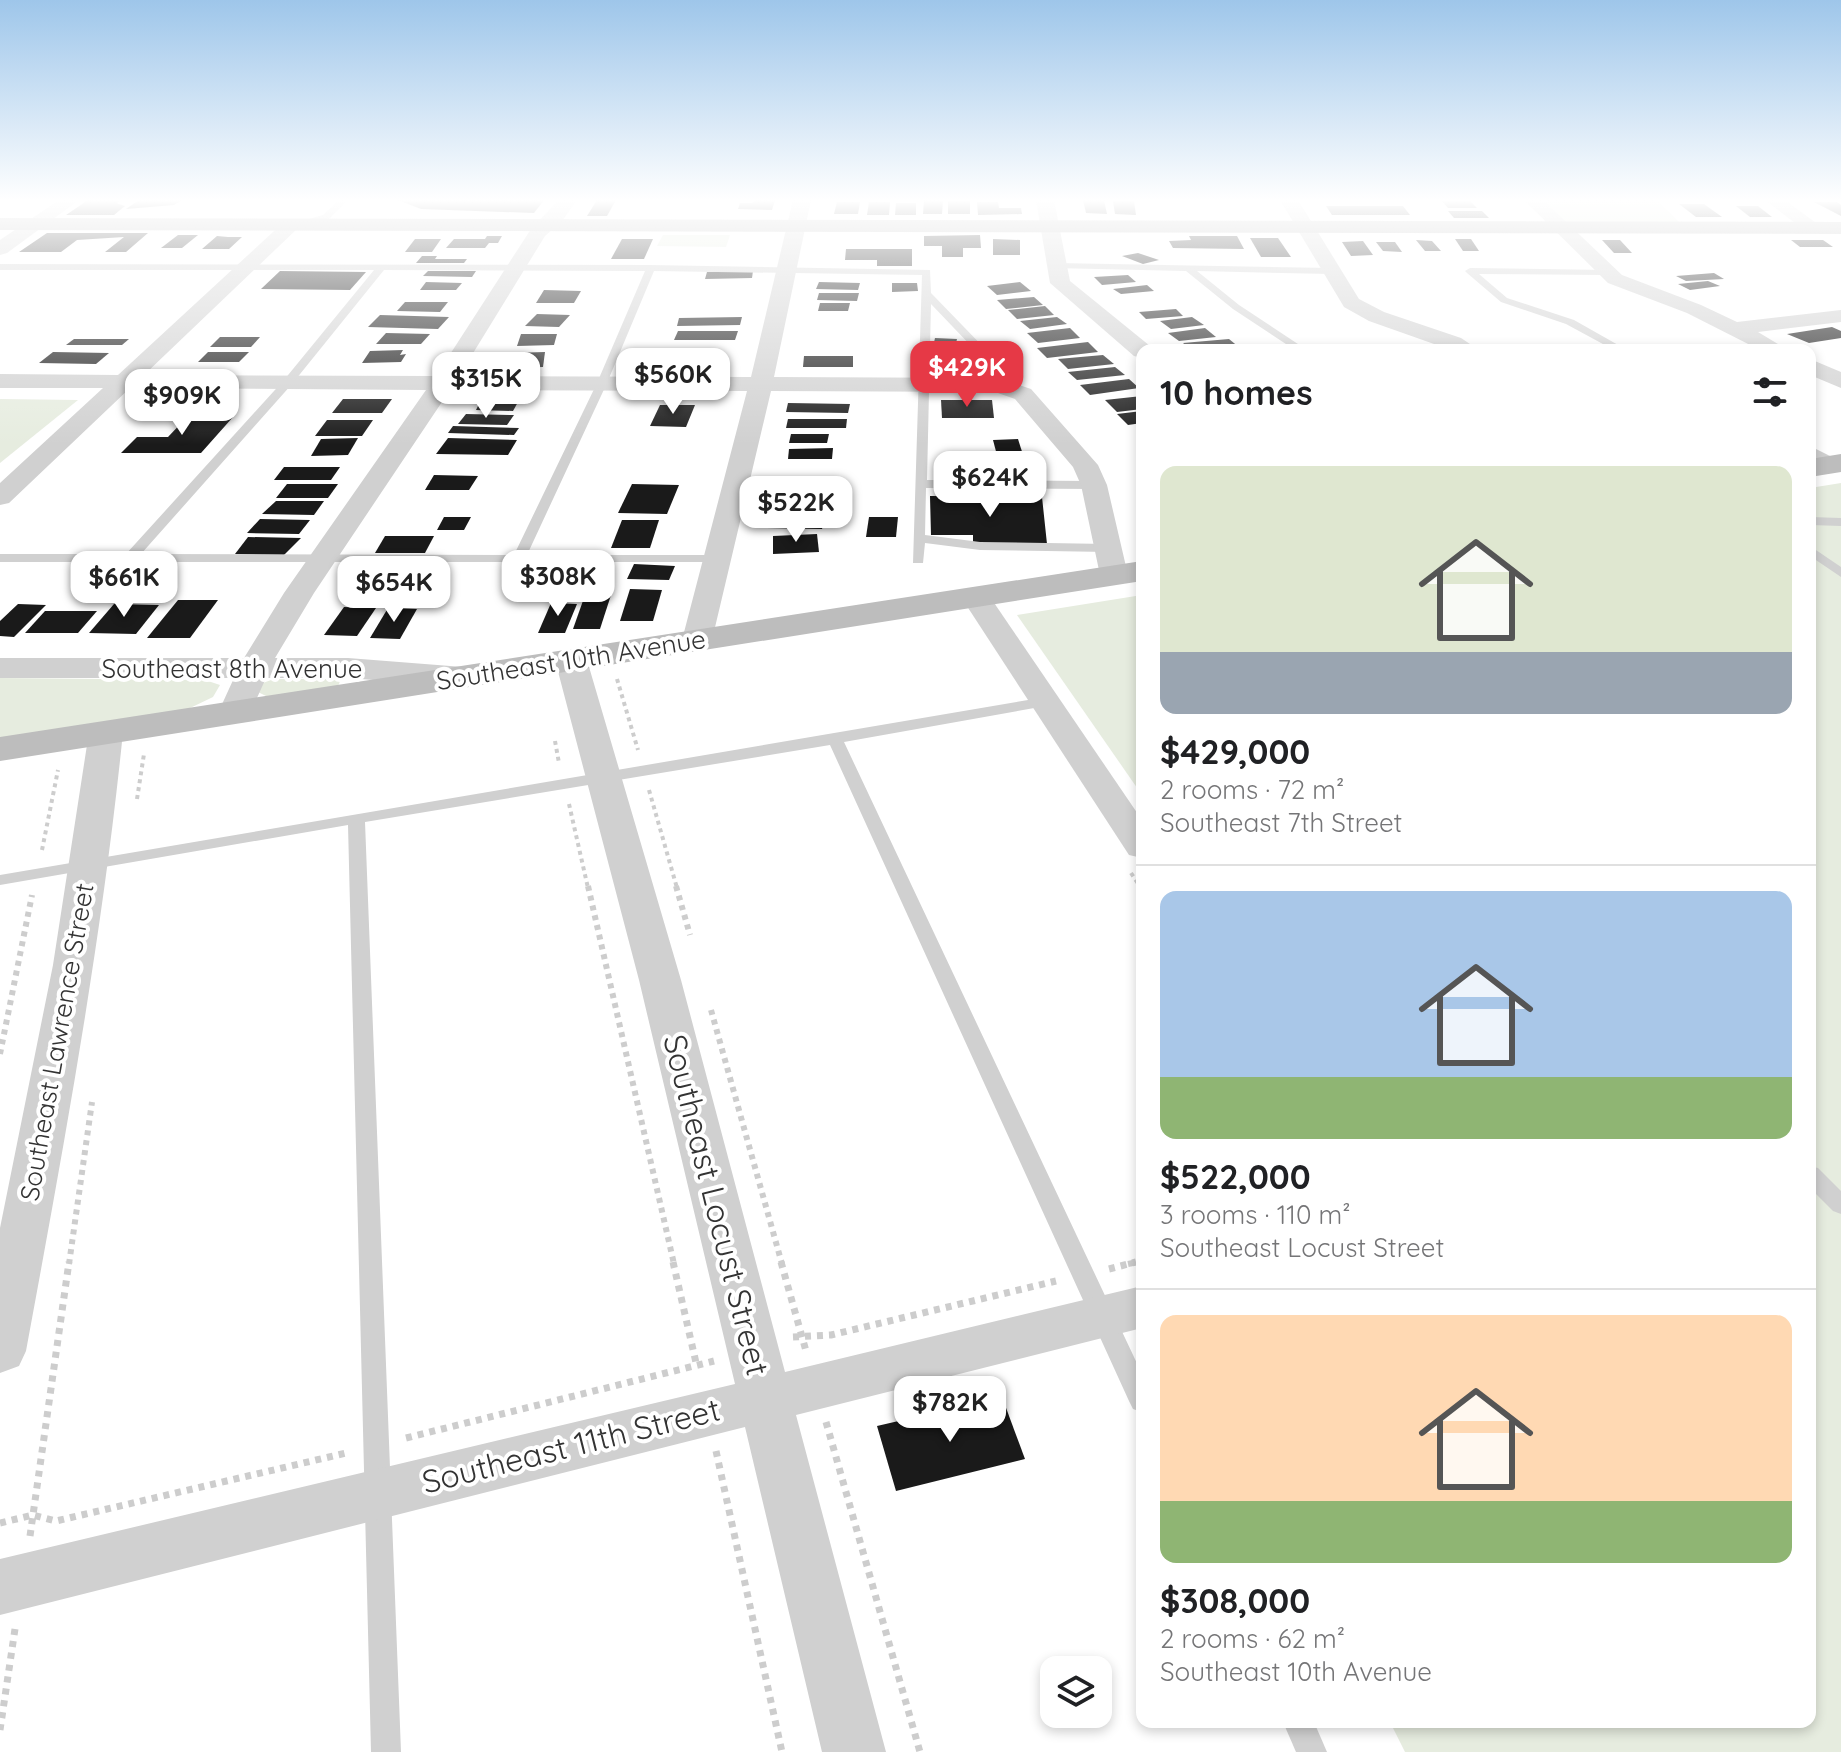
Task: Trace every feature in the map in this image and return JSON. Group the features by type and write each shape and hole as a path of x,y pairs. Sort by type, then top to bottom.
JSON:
{"main road":[{"name":"Southeast 10th Avenue","path":"0,749 463,677 593,665 697,640 976,597 1121,565"}],"street":[{"path":"0,497 230,282"},
{"path":"235,713 251,669 320,560 508,282"},
{"path":"697,640 785,282"},
{"path":"1060,282 1136,346"},
{"path":"1338,282 1358,309 1440,335 1457,344"},
{"path":"1622,282 1694,309 1765,344"},
{"path":"1734,329 1841,316"},
{"path":"1816,369 1841,381"},
{"path":"0,381 998,385 1023,394 1085,465 1121,565"},
{"path":"976,597 1136,838"},
{"name":"Southeast Locust Street","path":"593,665 605,778 778,1378 854,1752"},
{"name":"Southeast 8th Avenue","path":"0,668 348,668 463,677"},
{"name":"Southeast Lawrence Street","path":"0,1351 50,1093 108,862 106,732"},
{"name":"Southeast 11th Street","path":"12,1584 376,1470 702,1389 778,1378 1109,1300"}],"lane":[{"path":"129,559 288,382 370,282"},
{"path":"518,560 602,383 645,282"},
{"path":"918,560 927,282"},
{"path":"1205,282 1236,307 1293,344"},
{"path":"1483,282 1504,300 1570,322 1611,344"},
{"path":"926,293 1023,394"},
{"path":"920,484 1094,485"},
{"path":"1816,521 1841,522"},
{"path":"919,538 1121,565"},
{"path":"1816,554 1841,573"},
{"path":"0,558 717,559"},
{"path":"0,880 1046,702"},
{"path":"834,737 1109,1300 1136,1383"},
{"path":"356,818 386,1752"},
{"path":"1816,1178 1841,1187"},
{"path":"1816,1180 1841,1205"},
{"path":"1301,1728 1312,1752"}],"path":[{"path":"593,665 605,778 702,1389 782,1752"},
{"path":"551,725 605,778 691,939"},
{"path":"108,862 145,749"},
{"path":"0,1054 60,761"},
{"path":"708,1000 802,1334 778,1378 920,1752"},
{"path":"0,1730 12,1584 33,1515 93,1093"},
{"path":"802,1334 831,1335 1109,1300 1136,1268"},
{"path":"778,1378 802,1334"},
{"path":"0,1523 33,1515 56,1521 376,1470 702,1389 778,1378"}],"shaded area":[{"path":"0,399 78,400 0,463"},
{"path":"1841,483 1841,1752 1405,1752 1393,1728 1816,1728 1816,487"},
{"path":"1136,596 1136,786 1017,615"},
{"path":"0,678 205,680 220,685 213,697 188,709 0,738"},
{"path":"274,679 341,679 338,686 268,697 258,692 260,684"}],"building":[{"path":"269,282 357,282 350,290 261,289"},
{"path":"426,282 462,283 456,290 420,290"},
{"path":"819,282 860,283 858,290 816,289"},
{"path":"1020,282 1031,291 997,295 987,286"},
{"path":"1099,282 1136,282 1102,285"},
{"path":"1710,282 1720,286 1690,290 1678,284"},
{"path":"892,283 917,283 918,291 892,292"},
{"path":"1147,285 1154,291 1121,294 1113,289"},
{"path":"544,290 581,291 574,303 536,303"},
{"path":"819,293 859,293 857,301 817,300"},
{"path":"1034,297 1043,305 1006,309 997,300"},
{"path":"405,302 448,302 440,312 397,311"},
{"path":"820,303 850,303 848,311 818,311"},
{"path":"1045,306 1054,315 1017,319 1008,310"},
{"path":"1176,309 1183,316 1146,319 1139,312"},
{"path":"537,314 570,315 559,327 525,326"},
{"path":"380,315 449,317 438,329 368,327"},
{"path":"742,317 740,325 677,326 679,318"},
{"path":"1057,317 1067,324 1030,329 1020,321"},
{"path":"1192,317 1204,325 1171,329 1160,321"},
{"path":"1832,327 1841,331 1841,338 1809,343 1787,334"},
{"path":"1070,328 1080,338 1038,343 1027,333"},
{"path":"1205,328 1216,337 1179,341 1168,333"},
{"path":"678,331 738,331 735,340 674,340"},
{"path":"386,333 430,334 421,344 376,344"},
{"path":"521,334 557,334 554,345 517,346"},
{"path":"220,337 260,337 251,347 210,347"},
{"path":"935,338 957,339 955,348 933,347"},
{"path":"74,339 129,339 122,345 66,345"},
{"path":"1229,339 1235,344 1184,344"},
{"path":"1088,342 1098,352 1047,358 1037,348"},
{"path":"403,350 400,355 406,354 401,362 362,363 370,351"},
{"path":"939,350 962,350 961,368 937,368"},
{"path":"53,352 109,353 96,364 39,363"},
{"path":"208,352 249,352 239,362 198,362"},
{"path":"545,352 543,367 508,368 511,353"},
{"path":"1103,355 1114,364 1068,369 1058,359"},
{"path":"804,356 853,356 853,367 803,367"},
{"path":"1115,367 1125,375 1077,380 1068,372"},
{"path":"1129,379 1136,388 1090,395 1080,385"},
{"path":"1136,397 1136,410 1117,412 1105,400"},
{"path":"343,399 392,399 382,413 332,413"},
{"path":"941,400 992,400 994,418 942,418"},
{"path":"480,402 518,402 513,411 476,410"},
{"path":"788,403 850,404 848,413 786,412"},
{"path":"660,405 695,405 686,427 650,426"},
{"path":"1136,412 1136,424 1128,425 1117,414"},
{"path":"466,414 514,415 507,425 458,424"},
{"path":"187,417 233,417 201,453 121,453 137,437 168,437"},
{"path":"788,419 847,419 846,428 786,428"},
{"path":"327,420 373,420 362,436 315,436"},
{"path":"453,426 519,428 514,435 448,433"},
{"path":"791,434 829,434 827,443 789,443"},
{"path":"358,438 348,455 311,456 321,439"},
{"path":"448,438 517,440 508,455 436,454"},
{"path":"1018,439 1024,458 998,459 993,440"},
{"path":"833,448 832,459 788,459 789,449"},
{"path":"996,461 1032,461 1031,477 994,476"},
{"path":"284,467 340,467 331,480 274,480"},
{"path":"434,475 478,476 469,490 425,490"},
{"path":"287,484 338,484 328,498 276,498"},
{"path":"632,484 679,485 667,514 618,513"},
{"path":"779,493 844,493 843,508 777,508"},
{"path":"930,496 1042,497 1047,544 973,543 973,535 931,535"},
{"path":"276,501 324,501 314,515 262,514"},
{"path":"771,514 826,516 822,529 767,528"},
{"path":"444,517 471,517 464,530 437,530"},
{"path":"869,517 898,517 896,537 866,537"},
{"path":"260,519 310,520 299,534 247,533"},
{"path":"622,520 659,520 650,548 611,548"},
{"path":"817,534 819,552 773,554 773,536"},
{"path":"385,536 434,536 425,553 375,553"},
{"path":"248,537 301,538 284,555 235,554"},
{"path":"634,564 675,566 669,580 627,579"},
{"path":"630,589 662,590 653,621 620,621"},
{"path":"585,595 611,595 600,629 573,629"},
{"path":"178,600 218,600 190,638 147,638"},
{"path":"551,603 577,604 565,633 538,633"},
{"path":"18,604 46,605 14,637 0,636 0,621"},
{"path":"114,604 159,605 136,634 89,633"},
{"path":"344,607 376,608 357,636 324,635"},
{"path":"388,608 417,609 400,639 370,638"},
{"path":"45,611 97,611 78,633 25,633"},
{"path":"1002,1397 1025,1459 896,1491 877,1426"}]}
